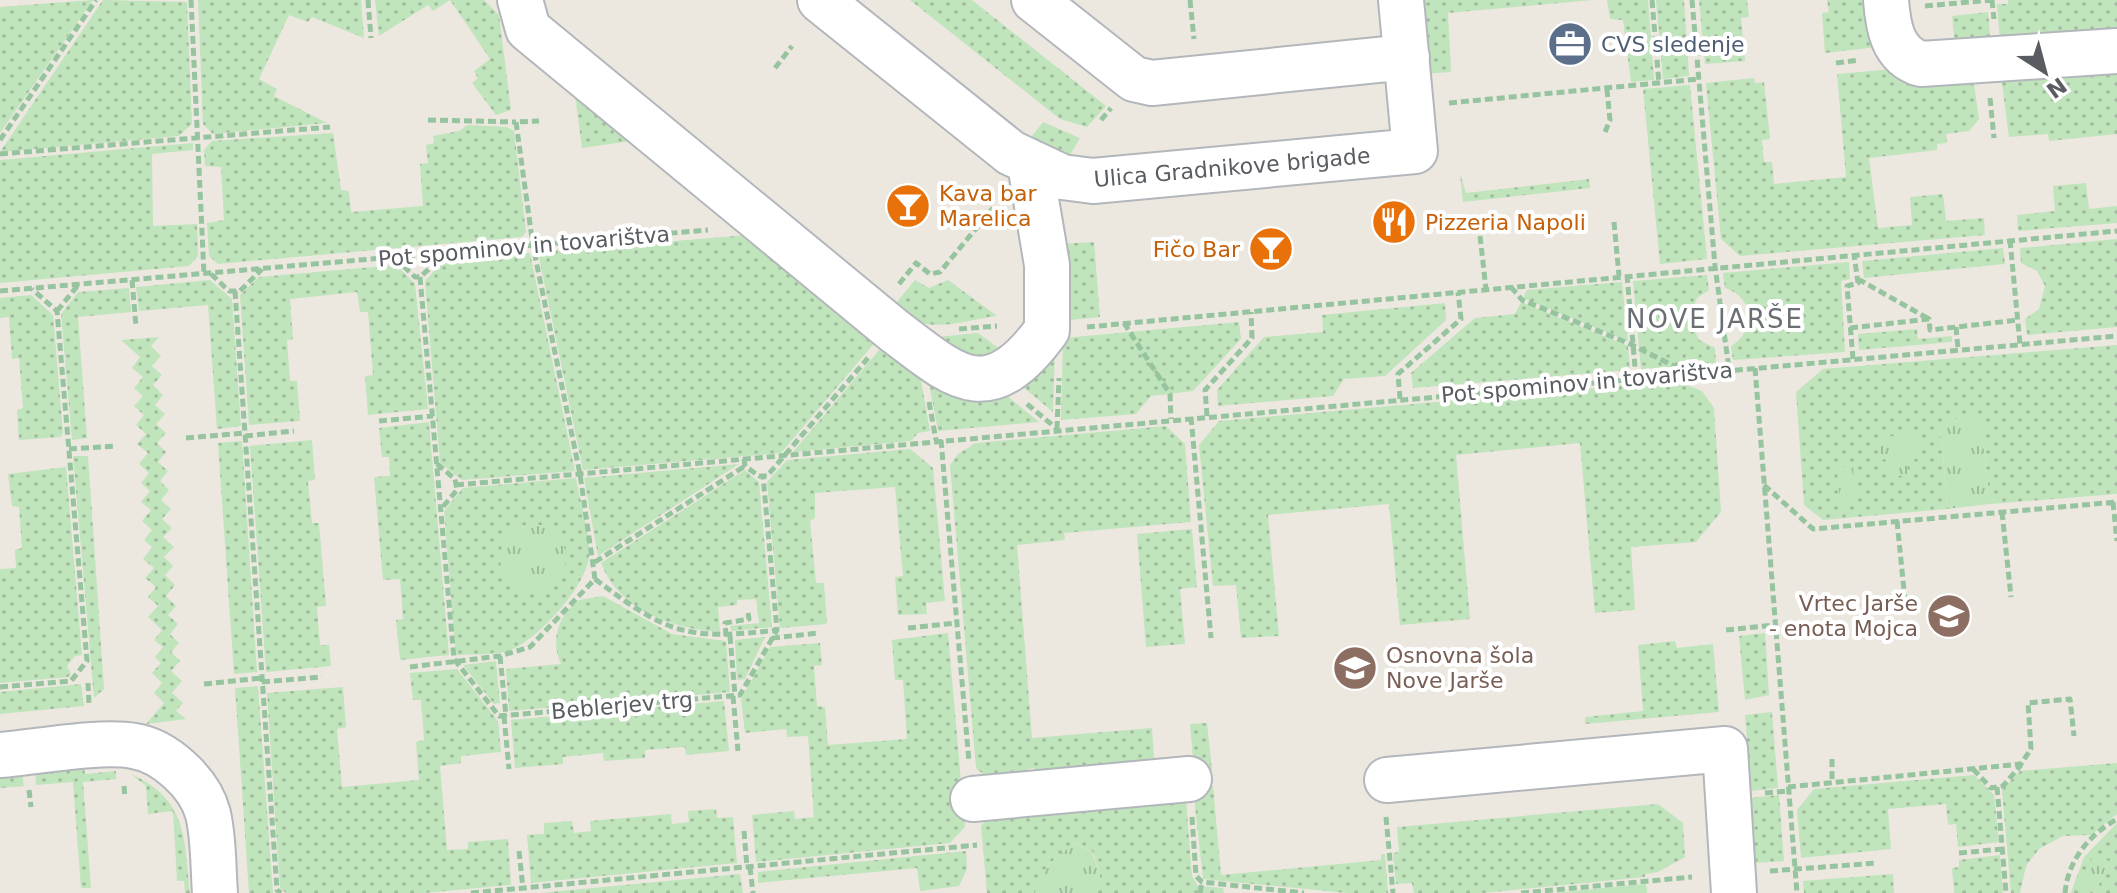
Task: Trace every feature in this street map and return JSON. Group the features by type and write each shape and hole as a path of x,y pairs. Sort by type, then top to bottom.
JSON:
{"street":[{"name":"Ulica Gradnikove brigade","path":"820,0 996,141 1030,164 1062,177 1093,181 1415,151 1407,57"},
{"path":"1034,0 1134,79 1152,83 1407,57 1401,0"},
{"path":"1886,4 1895,43 1907,56 1921,64 2117,51"},
{"path":"524,15 764,224 938,366 960,376 995,376 1018,364 1047,330 1047,265 1030,164"},
{"path":"0,755 121,745 153,753 181,772 201,798 208,814 215,893"},
{"path":"1387,780 1725,749 1734,883"},
{"path":"973,799 1189,779"}],"path":[{"path":"0,140 96,0"},
{"path":"191,0 207,274 229,291 235,291 262,269"},
{"path":"368,0 371,38"},
{"path":"1652,0 1659,84"},
{"path":"1692,0 1715,266 1729,369"},
{"path":"1886,4 1992,0"},
{"path":"775,68 792,46"},
{"path":"1437,104 1699,79"},
{"path":"1605,132 1610,120 1607,90"},
{"path":"1101,120 1110,109"},
{"path":"428,120 539,121"},
{"path":"410,667 454,659 500,656 530,647 595,579 595,562 580,474 533,246 516,122"},
{"path":"0,154 330,127"},
{"path":"763,476 784,457 891,328 916,263 930,274 940,272 993,208"},
{"path":"1614,222 1619,276"},
{"name":"Pot spominov in tovarištva","path":"0,291 764,224"},
{"path":"891,328 935,332 990,326 1047,330 2117,231"},
{"path":"1480,236 1486,289"},
{"path":"2010,240 2020,344"},
{"path":"394,258 415,277 420,277 446,254"},
{"path":"1853,359 1847,286 1858,283 1854,254"},
{"path":"1627,275 1636,378"},
{"path":"420,277 454,659 499,716 505,716"},
{"path":"1857,279 1929,319"},
{"path":"132,280 136,326"},
{"path":"57,311 79,284"},
{"path":"1510,286 1522,300 1633,346 1688,373"},
{"path":"0,687 71,681 87,661 57,311 32,289"},
{"path":"235,291 277,890 281,893"},
{"path":"1400,399 1398,374 1461,319 1458,291"},
{"path":"1207,416 1205,390 1252,338 1251,312"},
{"path":"1929,319 1930,330 2018,320"},
{"path":"1850,328 1929,319"},
{"path":"1124,323 1170,394 1171,419"},
{"path":"1956,327 1958,349"},
{"name":"Pot spominov in tovarištva","path":"941,440 2117,336"},
{"path":"1755,367 1797,893"},
{"path":"379,421 433,416"},
{"path":"1191,417 1211,638"},
{"path":"186,438 294,431"},
{"path":"456,485 745,463 941,440 973,799"},
{"path":"69,449 115,446"},
{"path":"734,695 740,695 777,630 763,476 745,463"},
{"path":"595,562 745,463"},
{"path":"437,464 455,479 456,485 441,509"},
{"path":"1763,485 1813,529 2115,502 2117,541"},
{"path":"2002,512 2011,597"},
{"path":"1897,521 1906,610"},
{"path":"595,579 656,622 685,633 728,636 777,630"},
{"path":"738,751 725,623 749,619 748,613"},
{"path":"908,628 957,623"},
{"path":"1726,630 1774,625"},
{"path":"772,638 819,633"},
{"path":"500,656 509,769"},
{"path":"204,684 322,677"},
{"path":"88,683 89,705"},
{"name":"Beblerjev trg","path":"505,716 734,695"},
{"path":"1973,769 1991,788 2003,786 2031,749 2028,703 2070,699 2074,736"},
{"path":"1832,759 1832,782"},
{"path":"1788,787 2021,764"},
{"path":"1189,779 1196,876 1202,882 1304,893"},
{"path":"1387,780 1383,781 1393,893"},
{"path":"1997,787 2006,893"},
{"path":"2065,893 2076,857 2090,838 2117,819"},
{"path":"744,831 753,893"},
{"path":"471,893 977,845"},
{"path":"1959,853 2003,849"},
{"path":"519,851 519,890"},
{"path":"1734,883 1795,869 1877,863"},
{"path":"1521,893 1649,880"},
{"path":"1200,893 1202,882"}],"green space":[{"path":"93,0 0,133 0,7"},
{"path":"103,0 187,2 192,124 179,136 0,152"},
{"path":"198,0 361,0 364,38 312,17 308,22 289,15 259,79 277,89 274,96 327,123 213,134 203,124"},
{"path":"375,0 450,0 433,11 428,5 379,36"},
{"path":"450,0 484,0 499,15 511,110 496,115 472,83 478,78 474,71 490,59"},
{"path":"910,0 972,0 1106,106 1087,127 1060,119"},
{"path":"1415,0 1593,0 1448,13 1451,72 1422,74"},
{"path":"1607,0 1648,0 1654,80 1631,82 1623,20 1610,19"},
{"path":"1656,0 1684,0 1689,76 1663,79"},
{"path":"1699,0 1747,0 1749,17 1741,18 1745,61 1705,64"},
{"path":"1827,0 1878,0 1877,47 1825,53 1822,13 1829,12"},
{"path":"2008,0 2117,0 2117,42 2001,53 1997,4 2008,4"},
{"path":"1988,12 1992,55 1956,56 1952,16"},
{"path":"2117,58 2117,134 2049,141 2048,134 2009,137 2000,68"},
{"path":"1904,68 1972,70 1979,119 1969,131 1946,134 1947,143 1937,144 1937,150 1869,158 1878,228 1912,225 1910,197 1943,194 1946,221 1984,218 1985,235 1740,256 1721,239 1706,83 1754,78 1755,83 1764,82 1770,139 1762,140 1764,162 1772,162 1774,184 1846,177 1837,74"},
{"path":"1690,85 1707,259 1660,264 1643,89"},
{"path":"575,95 631,141 582,148"},
{"path":"1043,122 1080,138 1067,160 1028,141"},
{"path":"467,125 507,127 514,131 526,232 521,237 218,264 209,256 207,223 224,220 221,167 205,166 204,150 212,141 333,133 341,190 349,191 351,212 423,206 420,164 428,163 426,145 434,143 433,136 459,131"},
{"path":"193,143 193,150 152,154 153,226 197,224 198,256 189,266 0,283 0,160"},
{"path":"1460,173 1466,193 1589,179 1590,188 1463,202"},
{"path":"2086,183 2089,209 2117,206 2117,223 2018,231 2017,215 2055,211 2053,186"},
{"path":"748,235 877,340 781,453 583,470 538,252"},
{"path":"2117,239 2117,327 2027,335 2025,319 2039,309 2045,286 2037,271 2021,263 2020,248"},
{"path":"1094,242 1100,317 1061,321 1060,244"},
{"path":"2003,248 2005,264 1864,278 1862,261"},
{"path":"530,253 575,471 462,480 440,463 425,281 444,260"},
{"path":"1849,262 1850,279 1841,281 1845,352 1733,360 1731,346 1745,332 1749,315 1742,299 1725,288 1723,273"},
{"path":"396,265 415,284 428,409 368,415 365,376 373,375 368,312 360,312 357,292 290,299 293,339 287,340 290,381 297,381 300,421 249,425 240,295 259,277"},
{"path":"1707,275 1709,290 1697,298 1689,318 1699,340 1715,348 1716,363 1641,369 1633,281"},
{"path":"210,280 232,299 241,426 217,429 208,305 139,311 136,287"},
{"path":"915,280 929,288 948,280 997,316 942,325 905,317 892,308"},
{"path":"1622,282 1628,341 1523,298 1527,290"},
{"path":"129,288 131,312 78,317 87,438 72,440 61,314 78,292"},
{"path":"31,295 53,315 63,432 61,437 19,440 17,410 23,408 19,358 12,359 9,317 0,318 0,298"},
{"path":"1521,302 1628,346 1630,370 1413,388 1411,373 1475,318 1515,314"},
{"path":"1445,303 1446,320 1385,376 1344,379 1333,396 1218,406 1217,390 1264,337 1323,332 1322,315"},
{"path":"1239,322 1241,339 1193,391 1151,396 1136,414 1061,420 1063,338"},
{"path":"1917,329 1918,339 1952,336 1952,342 1859,350 1858,334"},
{"path":"978,333 997,347 1013,344 981,363 937,337"},
{"path":"159,337 151,346 161,356 152,366 162,375 153,385 163,395 155,405 165,414 156,424 166,433 157,443 166,452 158,462 168,471 160,481 169,490 161,500 171,509 162,519 172,528 163,537 174,547 164,557 173,566 165,575 175,585 166,596 176,606 168,615 178,624 170,634 179,643 171,652 180,661 171,671 182,681 172,693 183,703 176,711 186,719 146,724 164,703 154,693 162,683 152,673 161,663 155,657 163,647 154,640 162,630 148,617 158,606 148,597 156,587 145,578 154,568 143,559 152,547 144,540 152,530 142,521 151,510 141,502 150,491 141,483 149,473 139,464 148,453 137,444 146,434 136,425 144,415 134,406 143,396 134,388 143,377 132,368 140,357 121,340"},
{"path":"885,343 919,370 930,431 918,433 911,441 793,452"},
{"path":"2117,345 2117,494 1990,504 1982,434 1962,417 1946,422 1942,438 1947,509 1823,520 1804,505 1796,392 1823,369"},
{"path":"1055,347 1053,412 1018,383"},
{"path":"928,378 1000,390 1039,422 938,431"},
{"path":"1676,381 1702,391 1714,408 1721,512 1696,542 1631,547 1635,610 1595,613 1580,443 1456,455 1470,619 1400,625 1389,504 1268,515 1279,636 1241,638 1236,585 1213,586 1199,445 1219,421"},
{"path":"1962,417 1975,418 1990,427 1982,434 1990,504 1947,509 1942,438 1933,434 1946,422"},
{"path":"429,422 449,655 400,660 396,620 403,619 400,579 383,580 374,477 390,476 389,457 382,457 379,428"},
{"path":"1166,426 1185,444 1191,522 1064,533 1065,540 1017,545 1032,738 1152,728 1155,774 1036,776 1034,768 1028,769 1028,777 999,788 976,768 950,465 958,454 976,443"},
{"path":"1918,433 1920,458 1907,460 1908,475 1889,477 1887,459 1880,460 1877,438"},
{"path":"312,440 315,480 308,481 312,523 319,523 326,606 317,607 320,645 329,645 331,666 266,672 250,446"},
{"path":"242,441 257,672 234,674 218,443"},
{"path":"910,449 933,468 945,601 926,603 927,614 898,615 895,577 903,576 895,487 815,493 815,518 810,521 816,583 824,583 827,624 780,628 767,482 787,460"},
{"path":"73,456 88,456 104,689 94,698"},
{"path":"739,464 598,556 584,478"},
{"path":"1853,466 1856,505 1840,506 1837,467"},
{"path":"66,467 82,655 75,656 67,666 71,674 68,677 0,683 0,569 16,568 15,550 22,548 19,507 12,506 8,474"},
{"path":"745,470 759,482 772,627 732,631 730,626 759,623 756,599 737,600 737,605 718,607 720,632 667,622 634,605 621,594 609,580 601,563"},
{"path":"576,478 588,538 586,569 569,598 544,627 505,652 456,655 444,511 463,488","holes":["539,525 554,532 548,588 524,590 522,526"]},
{"path":"526,525 540,525 552,530 561,539 566,558 564,571 557,582 540,591 526,591 514,586 505,577 500,565 500,551 505,539 514,530"},
{"path":"1192,529 1197,587 1180,589 1185,644 1146,647 1137,534"},
{"path":"603,596 672,634 726,641 730,692 509,711 506,669 561,664 556,638 561,621 579,600"},
{"path":"948,633 965,827 950,843 756,862 752,815 794,811 795,819 814,817 808,736 787,737 786,729 745,733 741,699 770,647 820,643 822,665 814,666 817,706 825,707 828,745 907,739 903,680 895,680 892,640"},
{"path":"1765,633 1769,695 1745,700 1739,636"},
{"path":"765,637 745,679 737,680 735,640"},
{"path":"1675,641 1677,648 1713,644 1719,712 1585,724 1585,717 1643,711 1638,645"},
{"path":"496,661 500,703 494,704 463,665"},
{"path":"457,669 498,721 501,752 461,756 461,763 440,766 447,850 468,849 468,842 508,839 511,885 424,893 286,893 280,888 267,693 343,687 346,727 337,729 342,787 419,780 416,742 424,740 421,700 413,700 410,673"},
{"path":"81,684 84,706 0,714 0,692"},
{"path":"258,686 273,893 249,893 235,688"},
{"path":"724,701 729,751 686,755 685,747 645,750 645,758 604,761 603,753 563,757 563,764 515,768 511,720"},
{"path":"1772,712 1778,788 1751,791 1745,715"},
{"path":"1207,723 1212,770 1194,771 1190,724"},
{"path":"2117,763 2117,814 2091,835 2063,836 2039,849 2026,866 2020,893 2011,893 2002,790 2020,771"},
{"path":"84,764 85,774 116,771 116,779 83,782 91,888 81,888 73,782 36,785 35,768"},
{"path":"22,771 24,786 0,788 0,772"},
{"path":"131,774 150,784 163,796 173,809 180,823 190,893 185,893 184,881 177,881 173,811 148,814 146,786"},
{"path":"1974,775 1994,795 1999,842 1958,847 1956,824 1948,825 1946,804 1888,809 1891,849 1801,858 1797,810 1814,789"},
{"path":"1213,786 1221,875 1381,860 1381,854 1385,854 1388,893 1347,893 1203,879 1193,788"},
{"path":"1185,788 1192,876 1198,886 1223,888 1224,893 1097,893 1100,875 1093,852 1074,843 1049,864 1035,893 987,893 981,826 999,804"},
{"path":"1779,795 1784,861 1755,863 1749,798"},
{"path":"1658,804 1683,823 1685,857 1658,872 1645,874 1645,877 1483,893 1414,893 1412,883 1396,884 1393,853 1399,852 1397,827"},
{"path":"716,809 717,818 733,817 737,863 531,883 527,835 544,834 544,823 572,821 574,833 591,831 590,821 671,814 672,824 689,822 688,811"},
{"path":"2117,823 2117,893 2095,893 2109,861 2079,885 2094,893 2071,893 2084,857"},
{"path":"1074,843 1092,852 1100,875 1097,893 1035,893 1049,864"},
{"path":"966,851 967,869 959,886 920,891 917,868 758,883 758,872"},
{"path":"2094,854 2109,861 2095,893 2079,886"},
{"path":"2000,855 2003,893 1954,893 1952,868 1959,867 1959,860"},
{"path":"740,874 743,893 540,893"},
{"path":"1893,874 1894,893 1804,893 1803,881"},
{"path":"1646,884 1647,893 1554,893"}],"place":[{"name":"CVS sledenje","path":"1570,44"},
{"name":"Kava bar Marelica","path":"908,206"},
{"name":"Pizzeria Napoli","path":"1394,222"},
{"name":"Fičo Bar","path":"1271,249"},
{"name":"Vrtec Jarše - enota Mojca","path":"1949,616"},
{"name":"Osnovna šola Nove Jarše","path":"1355,668"}],"district":[{"name":"NOVE JARŠE","path":"1715,319"}]}
